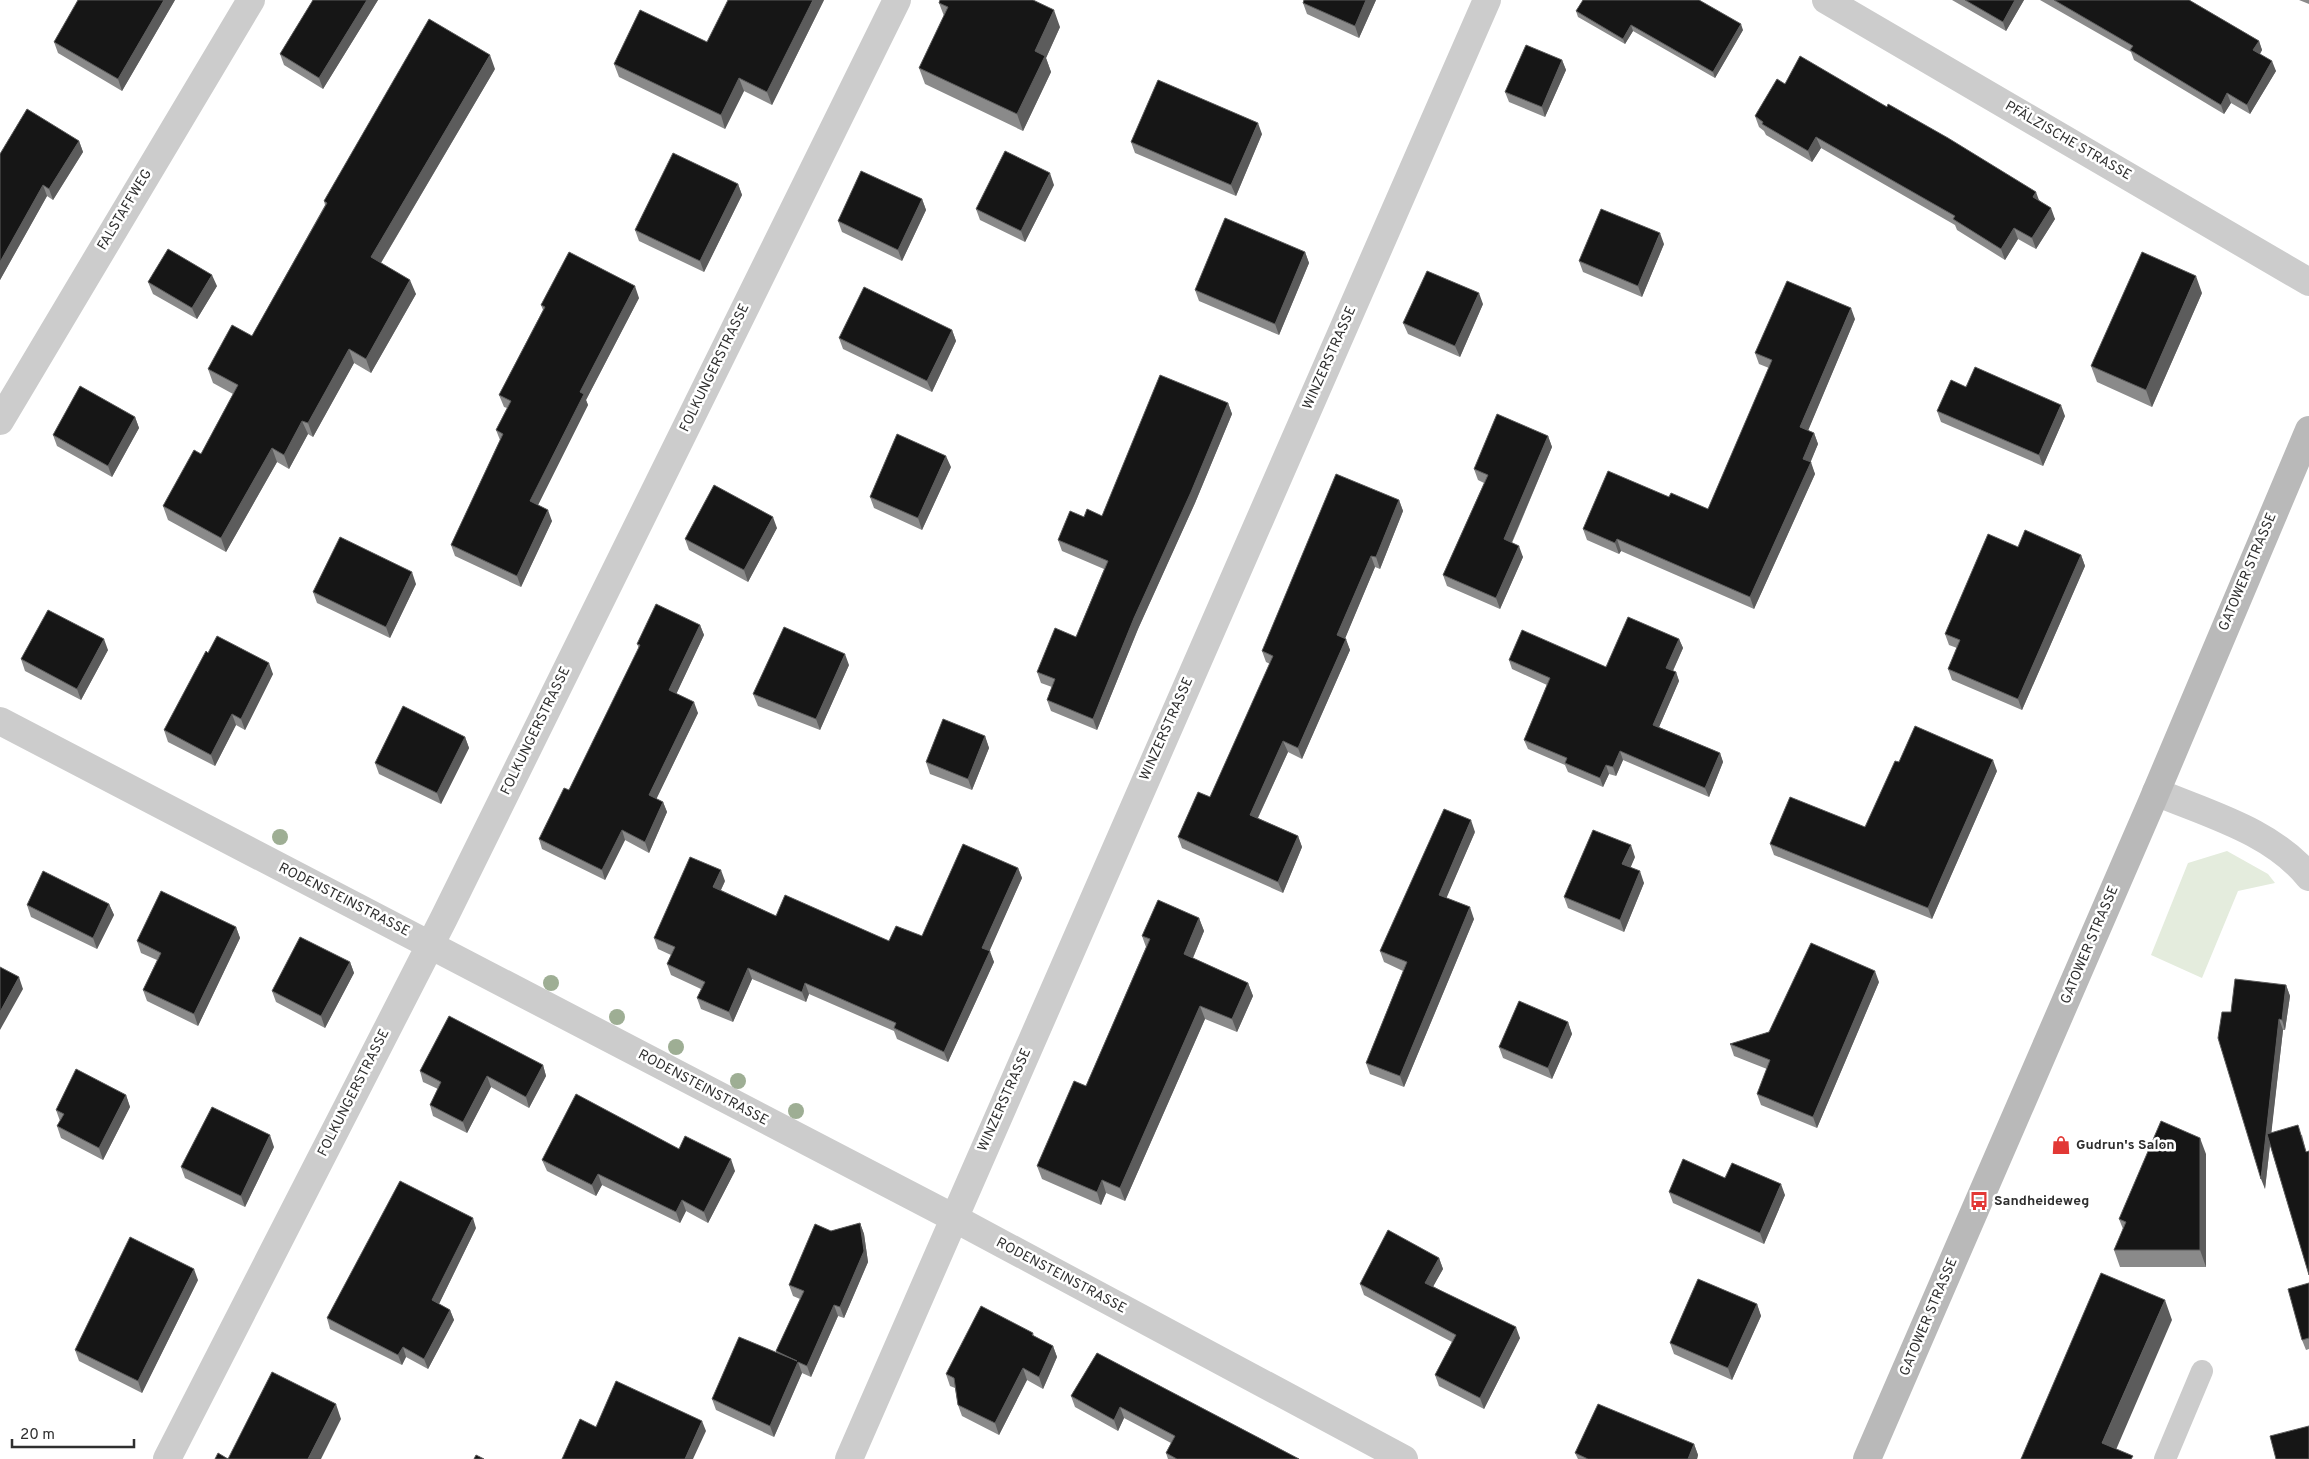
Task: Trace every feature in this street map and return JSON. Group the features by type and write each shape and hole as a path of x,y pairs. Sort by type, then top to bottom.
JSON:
{"main road":[{"name":"GATOWER STRASSE","path":"1867,1459 2156,792 2309,430"}],"street":[{"name":"FALSTAFFWEG","path":"0,421 251,0"},
{"name":"FOLKUNGERSTRASSE","path":"167,1459 430,944 897,0"},
{"name":"WINZERSTRASSE","path":"849,1459 1487,0"},
{"name":"PFÄLZISCHE STRASSE","path":"1826,0 2309,282"},
{"name":"RODENSTEINSTRASSE","path":"0,721 954,1218 1404,1459"},
{"path":"2156,792 2266,839 2309,877"}],"lane":[{"path":"2165,1459 2202,1371"}],"green space":[{"path":"2227,851 2268,874 2275,883 2238,891 2202,978 2151,955 2188,863"}],"building":[{"path":"78,0 164,0 118,79 54,42"},
{"path":"313,0 367,0 319,78 280,54"},
{"path":"728,0 813,0 767,92 739,78 721,115 614,64 640,10 707,42"},
{"path":"940,0 1033,0 1054,10 1035,51 1045,56 1017,114 919,68 948,7 939,3"},
{"path":"1304,0 1366,0 1355,26 1303,3"},
{"path":"1583,0 1699,0 1741,24 1713,72 1631,25 1623,39 1576,11"},
{"path":"1965,0 2015,0 2003,22"},
{"path":"2054,0 2189,0 2259,41 2253,50 2272,61 2247,105 2227,93 2221,105 2130,50 2133,46"},
{"path":"429,19 490,55 371,257 410,280 366,359 349,349 308,423 302,421 284,455 272,448 221,538 163,506 194,450 201,454 238,385 208,369 232,325 252,336 327,203 324,201"},
{"path":"1526,45 1562,60 1542,107 1505,92"},
{"path":"1800,56 1887,107 1888,104 1948,138 2036,192 2033,197 2051,208 2032,238 2014,228 2001,249 1953,219 1955,216 1816,137 1808,151 1762,124 1763,122 1755,116 1777,79 1785,84"},
{"path":"1158,80 1258,123 1231,185 1131,142"},
{"path":"27,109 79,141 49,189 43,185 0,262 0,154"},
{"path":"1005,151 1050,173 1021,231 976,209"},
{"path":"673,153 738,184 700,261 635,230"},
{"path":"861,171 922,199 898,250 838,221"},
{"path":"1601,209 1660,233 1638,286 1579,261"},
{"path":"1225,218 1305,252 1275,324 1195,290"},
{"path":"168,249 212,275 192,308 148,282"},
{"path":"569,252 635,286 580,392 584,394 530,501 548,510 517,576 451,545 503,434 496,430 511,401 499,395 545,307 541,305"},
{"path":"2142,252 2196,276 2146,390 2091,366"},
{"path":"1427,271 1479,293 1455,346 1403,323"},
{"path":"1787,281 1851,308 1800,427 1814,433 1803,459 1811,462 1750,597 1617,539 1615,543 1583,529 1608,471 1669,497 1671,493 1708,509 1772,360 1755,353"},
{"path":"864,287 952,330 927,381 839,338"},
{"path":"1975,367 2061,405 2039,455 1937,411 1951,380 1966,387"},
{"path":"1160,375 1228,403 1191,492 1134,618 1093,719 1047,700 1055,679 1037,672 1055,628 1076,637 1108,561 1058,540 1070,511 1084,517 1087,509 1102,516"},
{"path":"80,386 135,417 108,466 53,435"},
{"path":"1497,414 1548,436 1504,539 1519,546 1496,598 1443,575 1488,475 1474,469"},
{"path":"897,434 946,456 918,518 870,497"},
{"path":"1336,474 1399,500 1376,557 1371,556 1337,635 1346,639 1298,748 1283,741 1250,815 1298,836 1278,882 1178,837 1198,792 1210,797 1273,656 1262,651"},
{"path":"714,485 773,517 744,570 685,539"},
{"path":"2025,530 2081,555 2018,699 1948,669 1960,640 1945,634 1988,534 2018,547"},
{"path":"340,537 412,572 386,627 313,592"},
{"path":"656,604 700,625 669,690 694,702 649,795 663,802 645,842 622,830 602,870 539,839 564,788 569,790 640,645 637,644"},
{"path":"48,610 104,639 77,689 21,659"},
{"path":"1628,617 1679,639 1666,668 1676,672 1653,725 1720,753 1705,788 1620,751 1613,767 1606,765 1600,778 1565,763 1567,758 1524,740 1550,678 1509,660 1522,630 1606,667"},
{"path":"784,627 845,654 816,719 753,694"},
{"path":"217,636 269,663 241,719 232,714 211,755 164,730 206,651 208,653"},
{"path":"403,706 465,737 437,793 375,763"},
{"path":"943,719 985,736 968,779 926,762"},
{"path":"1915,726 1993,760 1928,908 1770,844 1790,797 1865,827 1895,761 1899,762"},
{"path":"1444,809 1471,820 1439,895 1470,907 1400,1076 1366,1063 1407,962 1380,951"},
{"path":"1593,830 1631,845 1622,864 1640,871 1620,920 1564,897"},
{"path":"963,844 1018,868 982,948 990,951 944,1052 894,1028 896,1023 805,983 802,992 748,968 729,1012 697,998 705,982 667,964 675,947 654,938 690,857 721,870 713,887 776,916 785,895 889,941 896,926 922,936"},
{"path":"43,871 109,904 93,938 27,905"},
{"path":"161,891 236,927 194,1014 143,990 161,953 137,941"},
{"path":"1158,900 1199,918 1184,954 1248,983 1232,1019 1200,1006 1120,1188 1102,1180 1097,1192 1037,1166 1074,1081 1086,1086 1150,939 1142,936"},
{"path":"300,937 350,962 321,1016 272,991"},
{"path":"1811,943 1875,971 1813,1117 1757,1094 1770,1060 1730,1044 1769,1032"},
{"path":"0,967 19,977 0,1012"},
{"path":"2235,979 2286,985 2282,1020 2279,1019 2261,1179 2218,1038 2222,1012 2231,1012"},
{"path":"1519,1001 1568,1022 1548,1068 1499,1047"},
{"path":"449,1016 543,1065 526,1097 487,1076 463,1122 430,1105 441,1082 420,1071"},
{"path":"76,1069 126,1095 99,1148 57,1126 64,1114 56,1110"},
{"path":"576,1094 679,1149 685,1136 731,1159 704,1212 682,1200 676,1212 598,1174 592,1185 542,1160"},
{"path":"212,1107 270,1135 241,1196 181,1167"},
{"path":"2161,1121 2200,1138 2200,1250 2114,1250 2126,1222 2119,1219"},
{"path":"2298,1125 2306,1152 2309,1151 2309,1275 2267,1134"},
{"path":"1683,1159 1725,1178 1732,1163 1781,1184 1760,1233 1669,1192"},
{"path":"400,1181 473,1218 432,1300 450,1310 424,1359 403,1347 398,1355 327,1318"},
{"path":"860,1223 864,1251 840,1307 834,1305 807,1366 798,1362 770,1426 712,1399 739,1337 797,1361 776,1351 804,1291 789,1285 815,1224 831,1231"},
{"path":"1388,1230 1439,1258 1425,1283 1516,1327 1480,1398 1435,1375 1456,1335 1360,1284"},
{"path":"130,1237 194,1269 138,1381 75,1350"},
{"path":"2101,1273 2165,1300 2102,1443 2133,1456 2131,1459 2021,1459"},
{"path":"1698,1279 1757,1304 1728,1368 1670,1343"},
{"path":"2309,1283 2309,1338 2302,1340 2288,1289"},
{"path":"981,1306 1033,1333 1032,1335 1053,1346 1039,1377 1023,1368 995,1423 958,1405 954,1378 946,1374"},
{"path":"1097,1353 1299,1459 1177,1459 1166,1453 1175,1436 1120,1407 1114,1420 1071,1396"},
{"path":"272,1372 336,1404 308,1459 228,1459"},
{"path":"616,1381 702,1421 685,1459 562,1459 580,1419 596,1427"},
{"path":"1598,1404 1694,1444 1688,1459 1588,1459 1575,1453"},
{"path":"2309,1426 2309,1459 2276,1459 2270,1436"},
{"path":"218,1453 228,1459 215,1459"},
{"path":"476,1455 484,1459 474,1459"}],"place":[{"name":"Gudrun's Salon","path":"2061,1145"},
{"name":"Sandheideweg","path":"1979,1201"}]}
